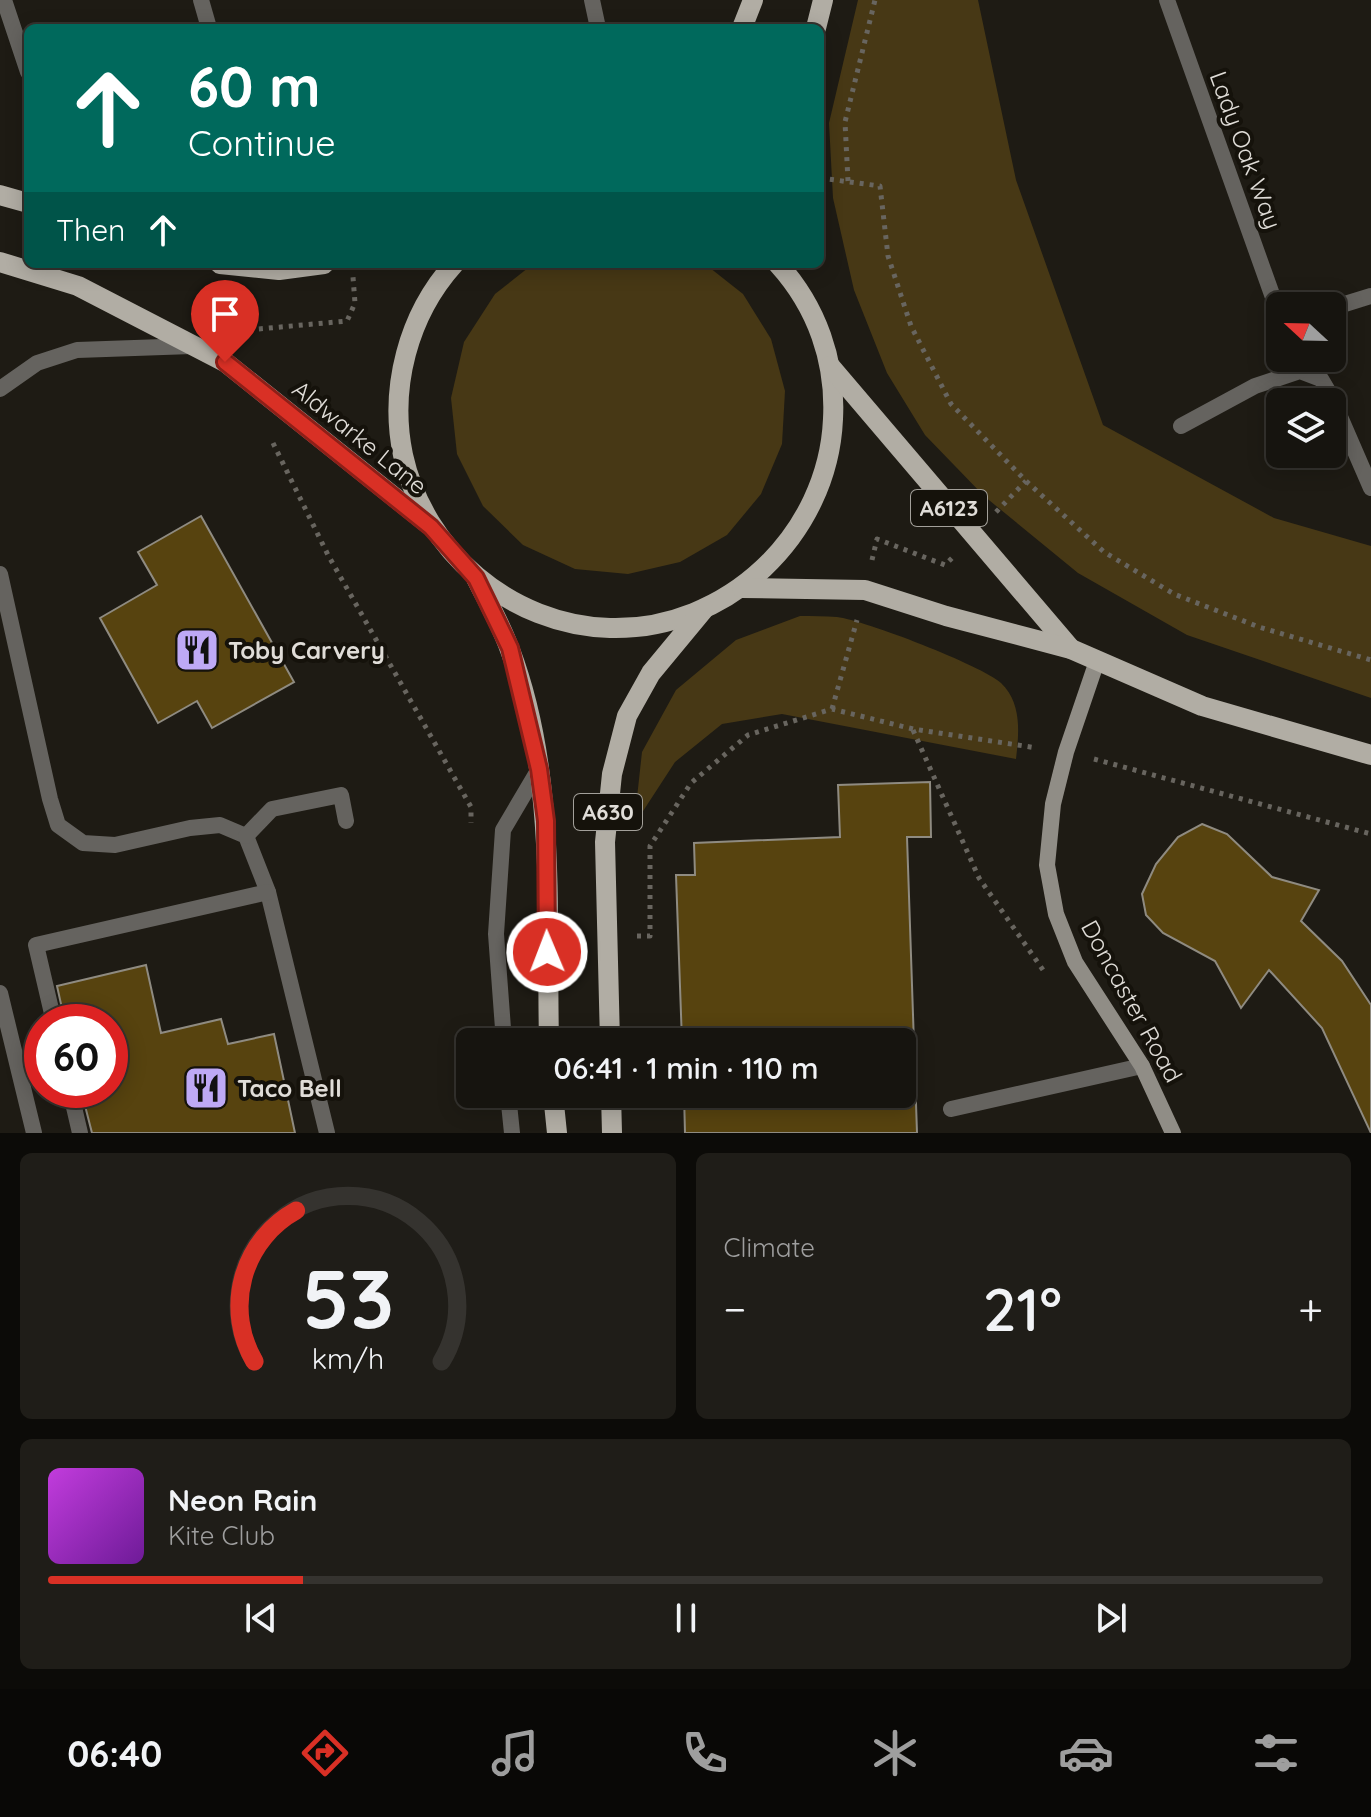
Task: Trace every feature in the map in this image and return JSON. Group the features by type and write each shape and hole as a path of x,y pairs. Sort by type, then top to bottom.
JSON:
{"main road":[{"path":"744,24 753,0"},
{"path":"817,24 823,0"},
{"path":"0,195 24,202"},
{"name":"Aldwarke Lane","path":"0,262 78,286 225,362 431,527"},
{"path":"259,268 294,268"},
{"path":"450,268 439,281 416,321 400,377 398,429 409,480 431,527 476,578 517,605 568,622 610,628 658,624 704,609 742,588 770,565 807,516 819,487 832,437 834,401 830,366 807,301 801,268"},
{"path":"781,268 807,301"},
{"name":"A6123","path":"830,366 1071,649"},
{"name":"A630","path":"476,578 510,648 539,769 546,821 549,1028"},
{"name":"A6123","path":"742,588 865,590 946,616 1071,649 1202,706 1371,755"},
{"name":"A630","path":"610,1028 605,842 612,774 627,716 651,673 704,609"},
{"path":"554,1108 557,1133"},
{"path":"611,1108 612,1133"}],"street":[{"path":"4,0 24,60"},
{"path":"201,0 208,24"},
{"path":"592,0 597,24"},
{"name":"Lady Oak Way","path":"1167,0 1271,292"},
{"path":"1346,304 1371,296"},
{"path":"0,389 37,363 77,350 194,346"},
{"path":"1181,426 1282,372"},
{"path":"1310,372 1321,379 1331,396 1371,488"},
{"path":"0,574 58,825 83,843 115,845 190,828 220,825 246,836 268,892 327,1133"},
{"name":"Doncaster Road","path":"1097,661 1066,752 1053,804 1047,865 1056,914 1075,962 1142,1066 1173,1133"},
{"path":"503,1028 496,934 503,830 539,769"},
{"path":"246,836 272,809 341,795 346,821"},
{"path":"50,1004 36,945 268,892"},
{"path":"0,993 34,1133"},
{"path":"951,1109 1142,1066"},
{"path":"74,1108 80,1133"},
{"path":"509,1108 512,1133"}],"path":[{"path":"848,181 845,122 875,0"},
{"path":"824,178 880,186 888,256 906,312 951,404 1026,481 1104,552 1174,594 1259,627 1371,660"},
{"path":"225,362 247,330 347,321 355,303 351,268"},
{"path":"266,429 328,555 471,807 472,836"},
{"path":"608,937 650,936 650,846 691,783 748,735 832,709 913,729 1066,752 1371,834"},
{"path":"913,729 979,878 1045,972"}],"shaded area":[{"path":"858,0 978,0 1016,180 1103,425 1274,518 1371,546 1371,698 1187,635 1078,573 984,496 925,435 887,373 854,290 833,198 829,123"},
{"path":"528,268 710,268 743,294 771,339 785,391 782,444 761,494 727,535 680,562 628,574 575,569 523,545 483,506 457,454 451,398 464,342 495,294"},
{"path":"800,616 837,617 871,626 948,655 990,675 1008,691 1016,709 1016,759 782,714 722,724 675,762 634,825 642,752 676,690 736,640"}],"building":[{"name":"Toby Carvery","path":"201,516 294,682 212,728 197,701 158,723 100,618 157,585 138,552"},
{"path":"930,782 931,837 907,837 913,1028 681,1028 676,875 695,875 694,843 840,837 838,785"},
{"path":"1202,824 1227,834 1272,877 1319,890 1301,921 1342,961 1371,1005 1371,1133 1322,1028 1269,970 1241,1008 1215,961 1163,933 1146,915 1142,894 1156,864 1178,837"},
{"path":"146,965 161,1033 221,1019 228,1044 274,1034 295,1133 92,1133 86,1108 128,1108 128,1004 61,1004 57,986"},
{"path":"916,1103 917,1133 685,1133 684,1108 916,1108"}],"place":[{"name":"Toby Carvery","path":"197,650"},
{"name":"Taco Bell","path":"206,1088"}],"route":[{"path":"225,362 431,527 476,578 510,648 539,769 546,821 547,952"}]}
